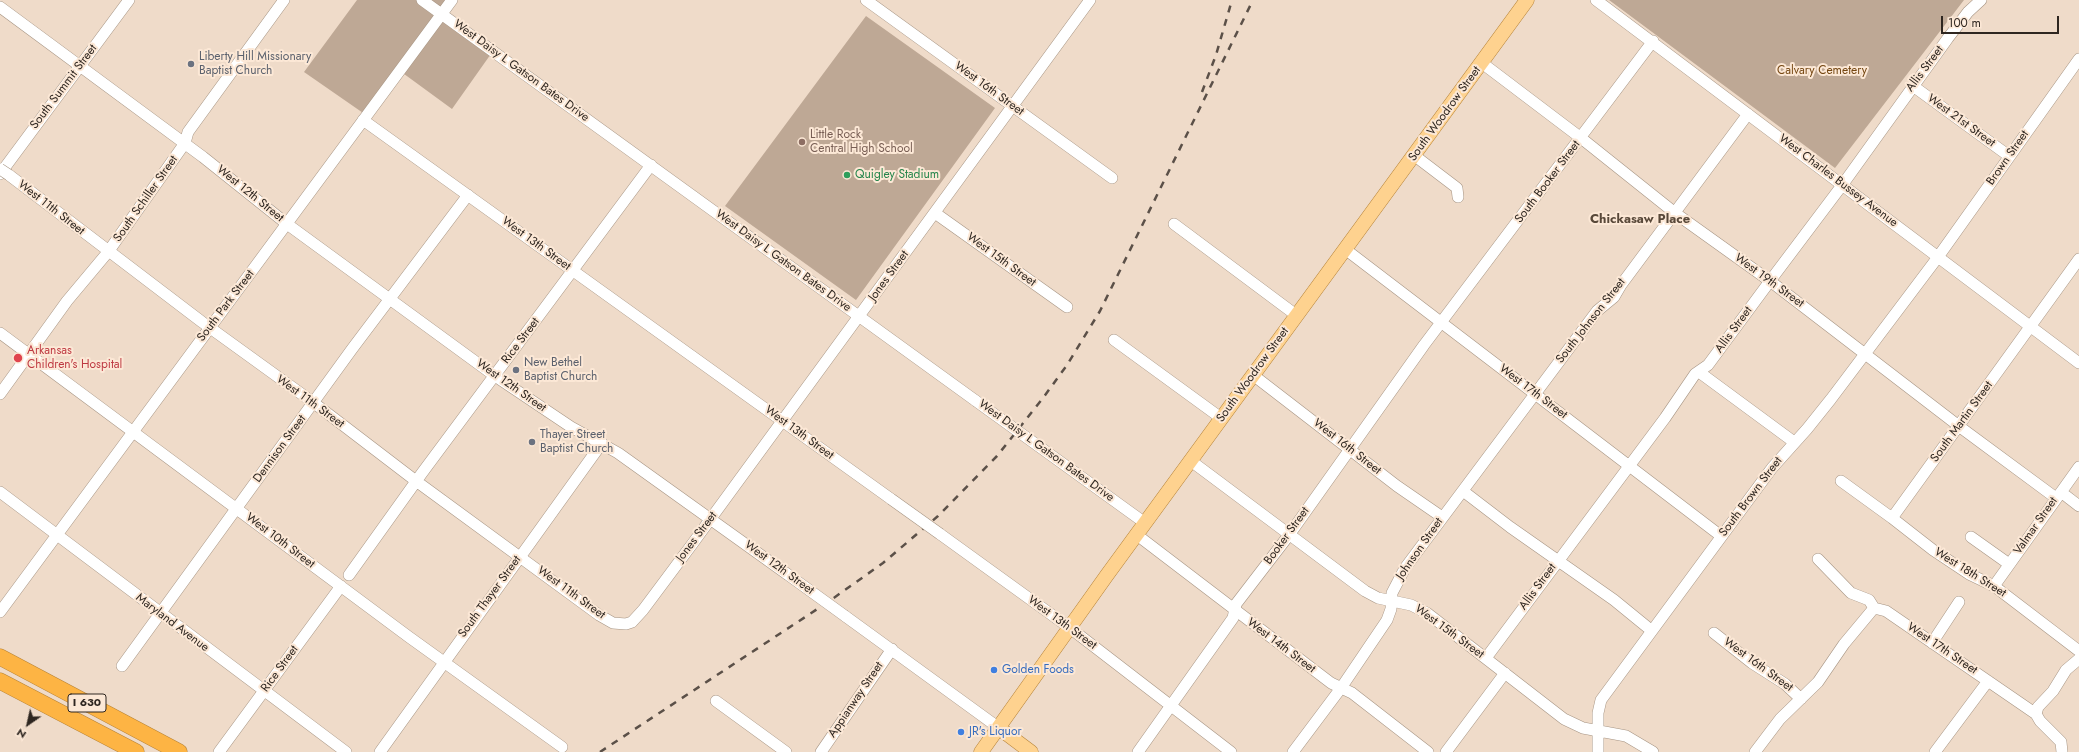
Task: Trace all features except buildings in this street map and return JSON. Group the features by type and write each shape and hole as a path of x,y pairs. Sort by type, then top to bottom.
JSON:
{"highway":[{"name":"I 630","path":"0,657 177,751"},
{"name":"I 630","path":"0,681 136,752"}],"main road":[{"name":"South Woodrow Street","path":"981,752 1136,535 1344,249 1415,156 1527,0"},
{"name":"West 12th Street","path":"999,728 1031,752"}],"street":[{"name":"South Summit Street","path":"3,172 129,0"},
{"name":"South Schiller Street","path":"0,394 67,301 108,252 185,143 188,132 284,0"},
{"name":"West Daisy L Gatson Bates Drive","path":"422,0 1145,523"},
{"name":"South Park Street","path":"0,612 452,0"},
{"name":"West 16th Street","path":"866,0 1112,178"},
{"name":"West Charles Bussey Avenue","path":"1596,0 1653,41 2079,363"},
{"name":"Allis Street","path":"1486,658 1557,560 1629,466 1692,378 1708,365 1843,184 1957,27 1981,0"},
{"name":"Jones Street","path":"626,624 632,622 643,610 711,519 1013,106 1086,1"},
{"name":"West 12th Street","path":"0,7 185,143 287,224 495,376 571,427 602,443 711,519 999,728"},
{"name":"South Booker Street","path":"1442,323 1653,41"},
{"name":"West 19th Street","path":"1482,63 1581,138 1675,213 1770,281 1959,426 2058,495 2079,506"},
{"name":"Brown Street","path":"1938,257 2009,156 2077,65"},
{"name":"West 21st Street","path":"1913,86 2009,156"},
{"name":"South Johnson Street","path":"1536,394 1596,311 1614,297 1621,285 1748,114"},
{"name":"West 13th Street","path":"363,120 1070,628 1231,752"},
{"path":"1415,156 1457,188 1458,197"},
{"name":"Rice Street","path":"349,575 416,481 574,271 651,165"},
{"name":"West 11th Street","path":"3,172 209,328 314,403 416,481 599,615 613,623 626,624"},
{"name":"Dennison Street","path":"122,666 468,195"},
{"name":"West 15th Street","path":"935,212 1067,307"},
{"path":"1174,224 1296,315"},
{"name":"West 17th Street","path":"1344,249 1721,536"},
{"name":"South Brown Street","path":"1598,752 1598,713 1602,700 1772,468 1821,411 1938,257"},
{"name":"South Martin Street","path":"1892,518 2079,259"},
{"name":"Booker Street","path":"1138,752 1233,618 1236,604 1289,535 1349,449 1442,323"},
{"name":"West 10th Street","path":"0,333 444,662 562,747"},
{"path":"1114,340 1221,418"},
{"path":"1699,372 1794,442"},
{"name":"West 16th Street","path":"1253,375 1396,486 1442,517"},
{"name":"Johnson Street","path":"1294,752 1341,688 1387,620 1391,609 1391,600 1394,589 1405,568 1536,394"},
{"name":"South Thayer Street","path":"380,752 602,443"},
{"name":"West 15th Street","path":"1191,460 1365,591 1378,598 1420,608 1564,719 1583,728 1626,736 1653,752"},
{"name":"Valmar Street","path":"1994,586 2079,467"},
{"name":"West 18th Street","path":"1841,481 1933,550 1969,574 1994,586 2079,651"},
{"path":"1462,491 1614,600 1652,631"},
{"name":"Maryland Avenue","path":"0,492 56,536 346,752"},
{"name":"West 14th Street","path":"1136,535 1331,683 1352,693 1428,752"},
{"path":"1971,537 2009,564"},
{"name":"West 17th Street","path":"1818,559 1851,593 1869,600 1874,608 1886,611 2036,714 2040,721 2058,738 2062,749"},
{"name":"Rice Street","path":"219,752 341,586"},
{"path":"1932,643 1959,602"},
{"path":"1756,752 1780,719 1818,682 1844,644 1874,608"},
{"name":"West 16th Street","path":"1714,633 1752,663 1785,684 1801,699"},
{"name":"Appianway Street","path":"821,752 892,649"},
{"path":"2036,714 2038,708 2053,691 2066,670 2079,659"},
{"path":"1446,752 1505,673"},
{"path":"1935,752 1988,681"},
{"path":"716,701 786,752"}],"green space":[{"path":"357,0 452,0 442,14 493,51 452,109 400,71 366,115 304,72"},
{"name":"Calvary Cemetery","path":"1609,0 1964,0 1835,168"},
{"name":"Quigley Stadium","path":"866,16 995,108 856,300 725,206"}],"railway":[{"path":"1202,92 1216,55 1232,0"},
{"path":"600,752 828,602 883,563 938,516 997,456 1067,365 1100,311 1253,0"}],"place":[{"name":"Liberty Hill Missionary Baptist Church","path":"191,64"},
{"name":"Little Rock Central High School","path":"802,142"},
{"name":"Quigley Stadium","path":"847,175"},
{"name":"Arkansas Children's Hospital","path":"18,358"},
{"name":"New Bethel Baptist Church","path":"516,370"},
{"name":"Thayer Street Baptist Church","path":"532,442"},
{"name":"Golden Foods","path":"994,670"},
{"name":"JR's Liquor","path":"961,732"}],"district":[{"name":"Chickasaw Place","path":"1640,220"}]}
